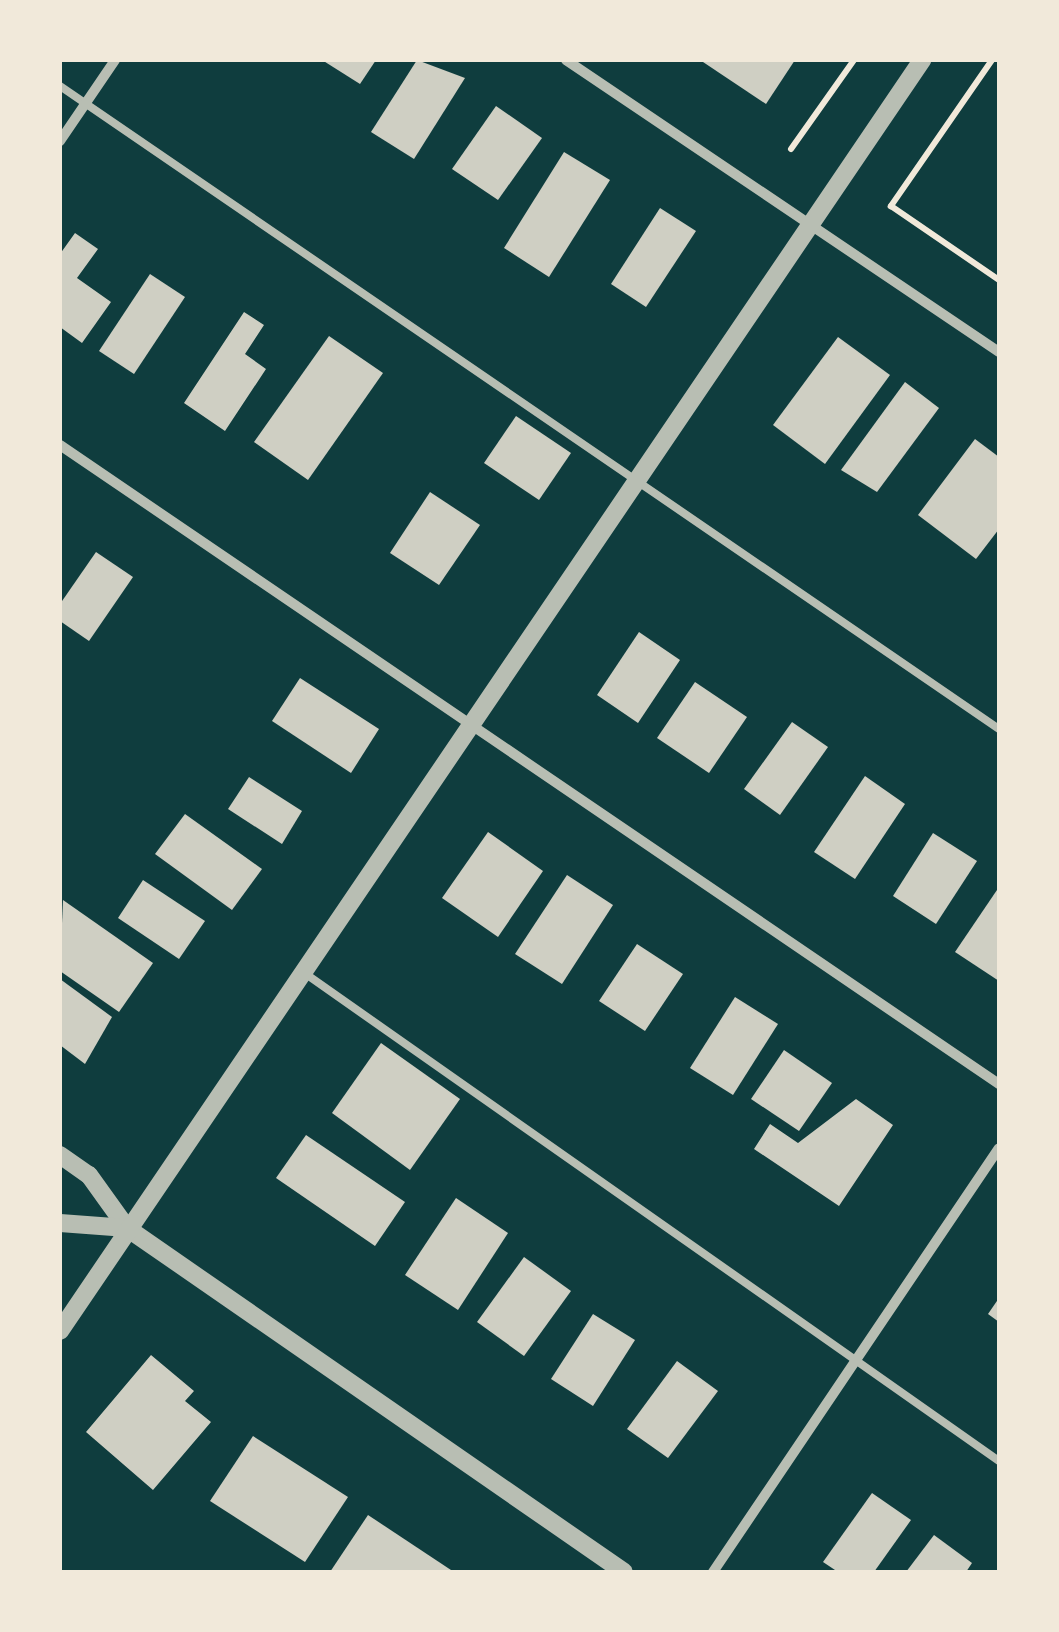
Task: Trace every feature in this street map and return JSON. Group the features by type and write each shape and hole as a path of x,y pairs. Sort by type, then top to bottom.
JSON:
{"street":[{"path":"60,141 114,60"},
{"path":"566,60 999,352"},
{"path":"60,1331 462,726 641,481 922,60"},
{"path":"60,445 462,726 999,1084"},
{"path":"713,1572 999,1148"},
{"path":"60,1155 89,1175 127,1228 624,1572"},
{"path":"60,1223 127,1228"}],"lane":[{"path":"60,86 999,729"},
{"path":"300,970 999,1461"}],"path":[{"path":"791,149 854,60"},
{"path":"992,60 890,206 999,280"}],"building":[{"path":"322,60 376,60 360,84"},
{"path":"417,60 465,78 414,159 371,132"},
{"path":"700,60 795,60 766,104"},
{"path":"496,106 542,138 498,200 452,169"},
{"path":"564,152 610,180 549,277 504,248"},
{"path":"660,208 696,231 646,307 611,284"},
{"path":"75,233 98,249 77,278 111,302 82,343 60,327 60,254"},
{"path":"150,274 185,297 134,374 99,351"},
{"path":"244,312 264,325 245,354 266,369 225,431 184,403"},
{"path":"329,336 383,373 308,480 254,442"},
{"path":"838,337 890,375 825,464 773,425"},
{"path":"905,382 939,408 877,492 841,470"},
{"path":"516,416 571,453 539,500 484,463"},
{"path":"975,439 999,457 999,529 976,559 918,515"},
{"path":"430,492 480,525 439,585 390,553"},
{"path":"96,552 133,577 89,641 60,621 60,604"},
{"path":"639,632 680,660 638,723 597,695"},
{"path":"300,678 379,729 351,773 272,721"},
{"path":"695,682 747,717 709,773 657,738"},
{"path":"792,722 828,747 780,815 744,789"},
{"path":"865,776 905,804 855,879 814,852"},
{"path":"249,777 302,811 282,844 228,809"},
{"path":"185,814 262,869 232,910 155,854"},
{"path":"488,832 543,871 498,937 442,898"},
{"path":"933,833 977,861 936,924 893,896"},
{"path":"567,875 613,905 562,984 515,954"},
{"path":"143,880 205,921 179,959 118,918"},
{"path":"999,887 999,981 955,952"},
{"path":"63,900 153,963 119,1012 60,971"},
{"path":"637,944 683,974 645,1031 599,1001"},
{"path":"60,979 112,1017 85,1064 60,1045"},
{"path":"735,997 778,1024 733,1095 690,1068"},
{"path":"381,1043 460,1099 410,1170 332,1113"},
{"path":"784,1050 832,1083 799,1131 751,1099"},
{"path":"856,1099 893,1125 839,1206 754,1149 770,1124 798,1143"},
{"path":"306,1135 405,1202 375,1246 276,1178"},
{"path":"456,1198 508,1233 458,1310 405,1275"},
{"path":"524,1257 571,1291 524,1356 477,1322"},
{"path":"999,1298 999,1322 988,1314"},
{"path":"593,1314 635,1340 593,1406 551,1379"},
{"path":"151,1355 194,1391 185,1401 211,1422 153,1490 86,1432"},
{"path":"677,1361 718,1391 668,1458 627,1429"},
{"path":"253,1436 348,1497 305,1562 210,1501"},
{"path":"872,1493 911,1520 874,1572 838,1572 823,1562"},
{"path":"368,1515 454,1572 330,1572"},
{"path":"934,1535 972,1563 966,1572 906,1572"}]}
